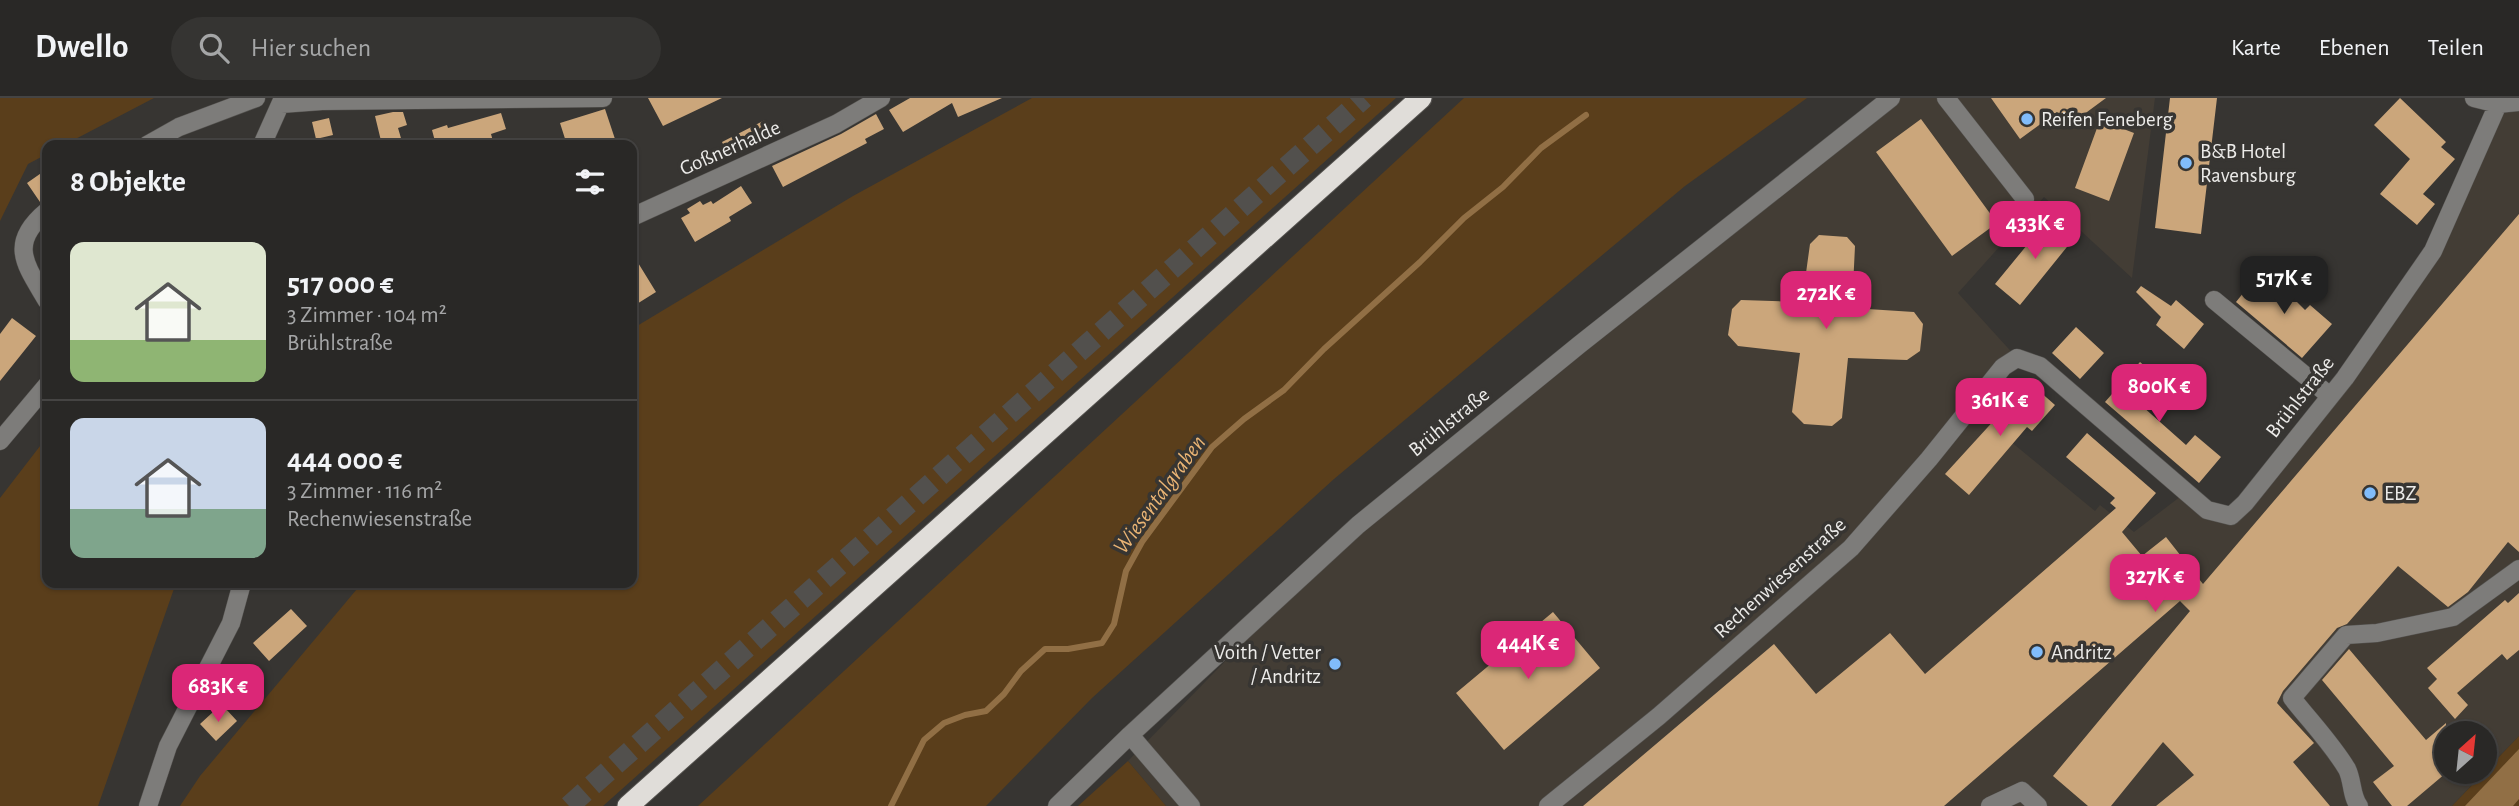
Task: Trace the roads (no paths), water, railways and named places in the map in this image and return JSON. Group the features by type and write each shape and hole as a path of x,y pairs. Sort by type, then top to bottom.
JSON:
{"highway":[{"path":"628,806 1421,98"}],"street":[{"path":"156,140 179,127 256,98"},
{"path":"264,140 282,101 603,98"},
{"name":"Goßnerhalde","path":"637,215 836,124 881,98"},
{"name":"Brühlstraße","path":"1058,806 1130,735 1358,525 1579,345 1891,98"},
{"path":"1946,98 2025,199"},
{"path":"2474,98 2498,104 2519,102"},
{"name":"Brühlstraße","path":"2017,358 2040,366 2207,510 2231,516 2245,503 2346,379 2433,251 2498,104"},
{"path":"42,216 30,228 23,244 23,257 42,292"},
{"path":"2214,300 2330,396"},
{"name":"Rechenwiesenstraße","path":"1548,806 1659,716 1851,548 2003,367 2017,358"},
{"path":"0,441 42,391"},
{"path":"2354,804 2351,778 2342,760 2292,698 2346,635 2377,633 2453,617 2519,569"},
{"path":"148,806 168,746 232,623 241,588"},
{"path":"1130,735 1191,806"},
{"path":"1990,806 2022,790 2038,806"}],"waterway":[{"name":"Wiesentalgraben","path":"891,806 924,740 944,723 986,711 1004,694 1021,671 1045,649 1068,649 1102,643 1114,624 1126,571 1142,542 1212,447 1284,390 1324,349 1464,218 1503,187 1541,148 1586,115"}],"tunnel":[{"path":"569,806 1364,98"}],"place":[{"name":"Reifen Feneberg","path":"2027,119"},
{"name":"B&B Hotel Ravensburg","path":"2186,163"},
{"name":"EBZ","path":"2370,493"},
{"name":"Andritz","path":"2037,652"},
{"name":"Voith / Vetter / Andritz","path":"1335,664"}]}
